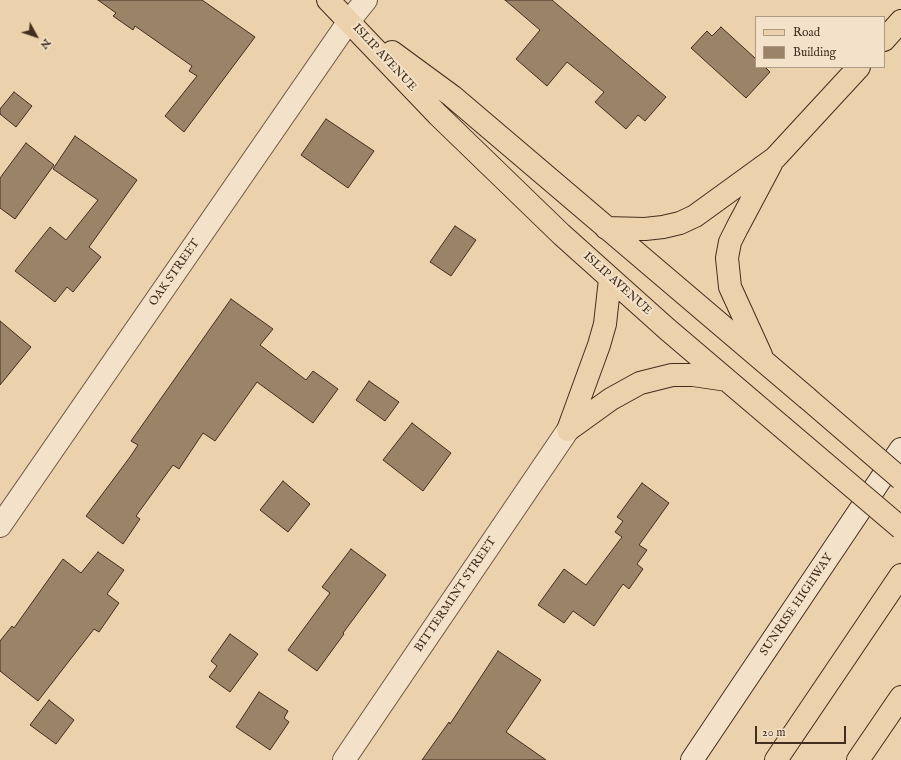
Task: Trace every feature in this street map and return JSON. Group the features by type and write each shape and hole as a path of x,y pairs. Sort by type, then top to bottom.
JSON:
{"main road":[{"name":"ISLIP AVENUE","path":"328,0 438,115 610,278 901,528"},
{"name":"ISLIP AVENUE","path":"349,21 452,96 901,479"},
{"path":"885,39 901,21"},
{"path":"606,228 645,229 680,223 713,205 775,158 858,68"},
{"path":"763,360 730,287 727,258 730,242 775,158"},
{"path":"568,430 599,345 605,324 610,278"},
{"path":"568,430 611,399 640,383 672,376 693,375 727,380"},
{"path":"776,760 901,575"},
{"path":"858,760 901,697"}],"street":[{"name":"OAK STREET","path":"0,526 349,21 366,0"},
{"name":"BITTERMINT STREET","path":"344,760 568,430"},
{"name":"SUNRISE HIGHWAY","path":"692,760 901,450"}],"building":[{"path":"98,0 202,0 255,37 184,132 165,116 197,76 189,71 192,66 135,26 133,30 113,16 116,13"},
{"path":"505,0 552,0 666,97 645,121 638,115 626,129 595,102 604,92 567,62 547,86 516,59 540,30"},
{"path":"721,27 755,58 755,68 766,68 770,72 746,98 691,48 707,31 712,36"},
{"path":"14,92 32,106 16,127 0,114 0,109"},
{"path":"326,119 374,151 348,188 301,155"},
{"path":"75,136 137,180 89,247 101,257 73,292 67,287 55,302 15,271 50,227 66,240 98,200 53,169"},
{"path":"26,143 54,165 15,219 0,208 0,178"},
{"path":"455,226 476,240 451,276 430,262"},
{"path":"231,299 273,329 260,345 306,380 313,371 338,389 313,423 257,382 215,441 203,433 179,469 173,465 136,516 140,519 123,544 86,516 138,445 131,441"},
{"path":"0,321 31,347 0,385"},
{"path":"369,381 399,402 385,421 356,400"},
{"path":"412,423 451,453 423,491 383,460"},
{"path":"283,481 310,504 288,532 260,510"},
{"path":"642,483 669,503 639,545 647,550 637,564 643,569 629,589 623,584 594,626 573,611 564,623 538,605 564,569 586,585 622,537 615,532 623,521 617,517"},
{"path":"351,549 386,575 317,671 288,650 330,593 322,587"},
{"path":"98,552 124,570 107,594 119,603 99,632 94,629 38,701 0,671 0,641 12,626 14,628 63,559 81,573"},
{"path":"230,634 258,654 230,692 209,677 217,666 211,661"},
{"path":"498,651 541,680 506,732 546,760 422,760 449,722 450,724"},
{"path":"259,692 288,711 284,718 289,722 270,750 236,727"},
{"path":"49,700 74,720 56,744 30,725"}]}
